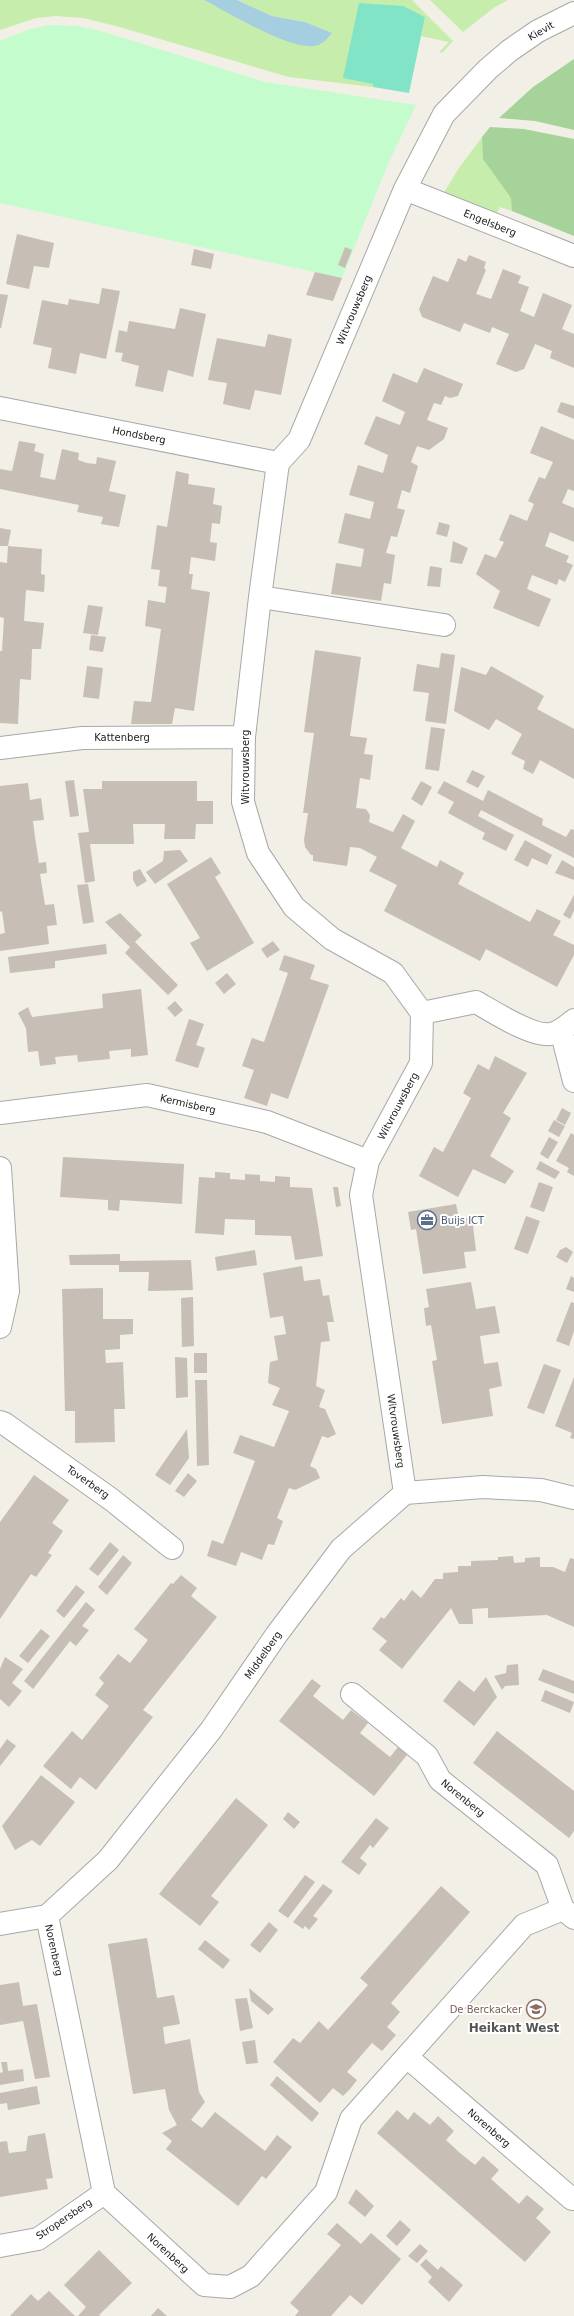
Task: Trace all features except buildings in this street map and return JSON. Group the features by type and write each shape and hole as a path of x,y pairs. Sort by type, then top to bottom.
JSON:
{"street":[{"name":"Kievit","path":"509,51 538,31 574,13"},
{"name":"Witvrouwsberg","path":"405,1493 361,1195 368,1161 421,1063 422,1013 393,974 332,939 294,907 258,853 244,802 244,737 260,597 278,463 299,440 405,189 444,114 509,51"},
{"name":"Engelsberg","path":"405,189 574,256"},
{"name":"Hondsberg","path":"0,408 278,463"},
{"path":"260,597 444,625"},
{"name":"Kattenberg","path":"0,748 82,738 244,737"},
{"path":"422,1013 476,1002 521,1027 549,1035 567,1025 574,1081"},
{"name":"Kermisberg","path":"0,1113 147,1095 267,1122 368,1161"},
{"path":"0,1168 8,1291 0,1327"},
{"name":"Toverberg","path":"0,1422 5,1424 112,1500 172,1548"},
{"path":"405,1493 483,1487 541,1490 574,1498"},
{"name":"Middelberg","path":"47,1916 108,1860 211,1730 277,1634 340,1549 405,1493"},
{"name":"Norenberg","path":"47,1916 104,2193 204,2285 230,2287 251,2276 326,2192 351,2119 524,1925 568,1914 547,1865 440,1780 427,1756 352,1694"},
{"path":"0,1924 47,1916"},
{"name":"Norenberg","path":"407,2057 572,2199"},
{"name":"Stropersberg","path":"0,2246 38,2239 104,2193"}],"green space":[{"path":"0,0 204,0 271,34 321,44 331,33 305,22 272,16 237,0 412,0 453,41 442,53 439,52 449,42 421,36 425,17 373,87 289,77 116,26 83,18 56,16 36,18 0,30"},
{"path":"430,0 508,0 495,7 463,32"},
{"path":"359,3 403,6 425,17 409,93 373,87 373,84 343,78"},
{"path":"50,25 78,26 101,31 265,82 416,105 388,164 342,278 0,203 0,41 30,29"},
{"path":"574,59 574,130 535,121 499,118 533,87"},
{"path":"490,127 524,129 574,139 574,236 512,211 511,198 483,159 482,137"},
{"path":"482,137 484,159 512,198 512,211 500,207 496,215 443,194 459,168"}],"water":[{"path":"204,0 237,0 272,16 305,22 332,33 322,43 314,46 289,42 259,29"}],"place":[{"name":"Buijs ICT","path":"427,1220"},
{"name":"De Berckacker","path":"536,2009"}],"district":[{"name":"Heikant West","path":"514,2028"}]}
